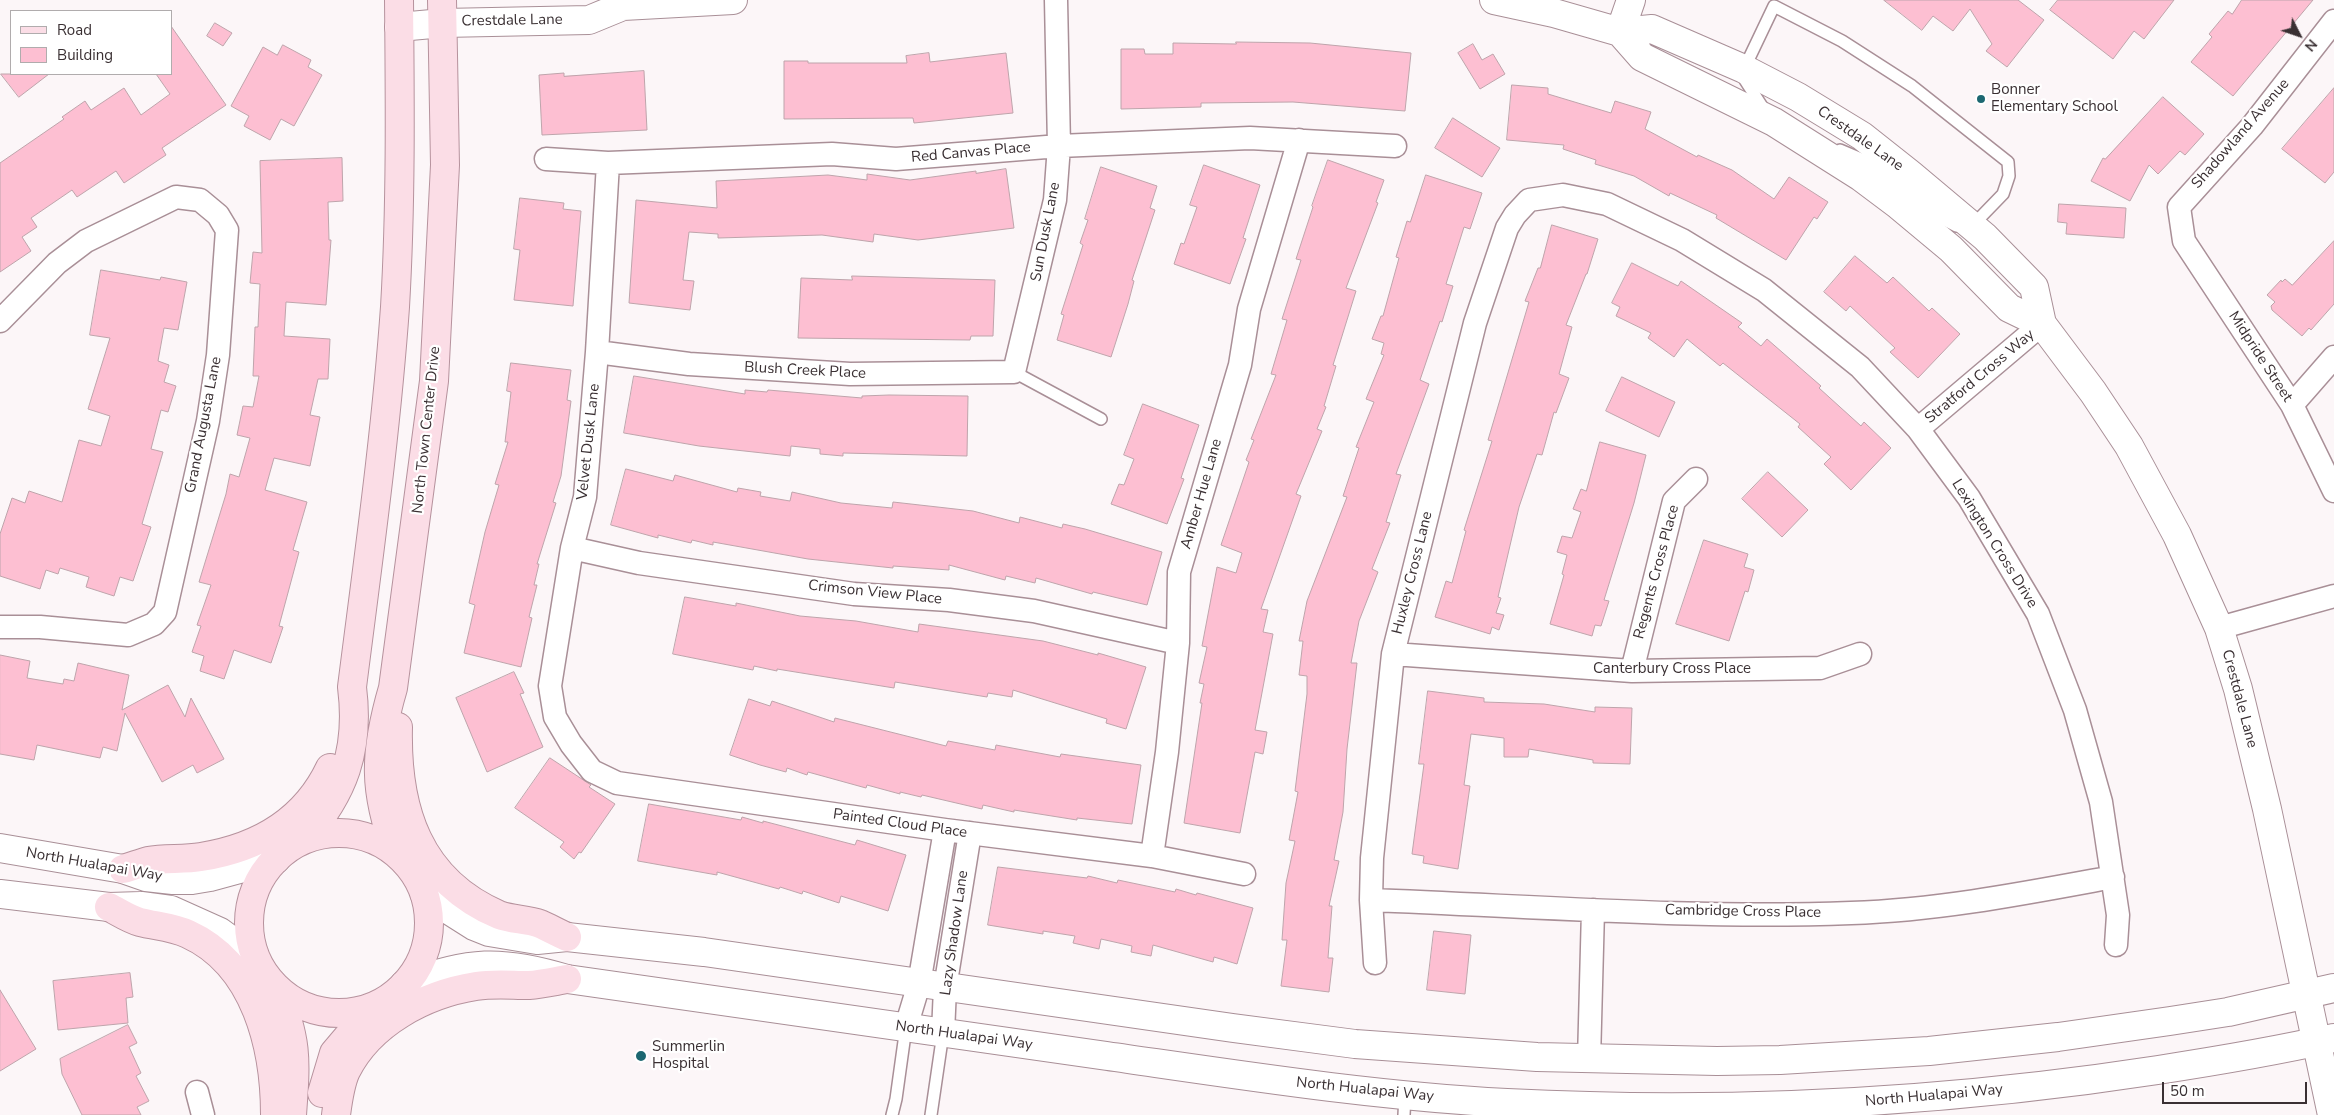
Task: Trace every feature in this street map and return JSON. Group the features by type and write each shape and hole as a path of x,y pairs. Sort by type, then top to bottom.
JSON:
{"main road":[{"path":"292,1115 296,1066 295,1044 285,1009 275,987 254,958 249,935 248,918 251,902 261,878 276,859 303,840 322,819 333,801 346,770 356,717 352,687 393,334 400,161 399,0"},
{"name":"Crestdale Lane","path":"399,27 443,12 589,20 617,3 733,0"},
{"name":"Crestdale Lane","path":"1494,0 1620,32 1652,29 1744,70 1798,97 1862,136 1974,227 2034,287 2042,324 2093,392 2129,446 2177,535 2219,628 2238,688 2263,790 2306,995 2325,1040 2332,1115"},
{"path":"1620,32 1631,0"},
{"name":"North Town Center Drive","path":"397,854 382,810 378,783 384,721 393,688 434,380 445,165 443,12"},
{"name":"Crestdale Lane","path":"1620,32 1642,58 1774,122 1819,149 1897,204 1963,261 2009,308 2042,324"},
{"path":"123,869 148,861 218,854 252,842 279,829 307,805 324,780 334,752 340,715 352,687"},
{"path":"393,688 398,724 400,785 413,830 430,860 447,881 472,901 501,916 539,924 567,937"},
{"path":"275,987 293,1002 308,1009 342,1014 374,1006 404,985 421,961 426,945 428,912 425,896 409,866 397,854 369,838 352,834 336,833 303,840"},
{"name":"North Hualapai Way","path":"0,848 123,869 146,877 192,880 234,872 276,859"},
{"name":"North Hualapai Way","path":"0,894 109,907 141,906 171,910 220,932 254,958"},
{"path":"425,896 459,918 489,932 537,940 567,937 704,952 843,970 945,988 1355,1044 1589,1060 1780,1060 1929,1051 2133,1027 2228,1012 2334,988"},
{"path":"109,907 138,921 169,927 189,935 219,955 227,964 252,998 267,1039 272,1071 274,1115"},
{"name":"North Hualapai Way","path":"404,985 454,968 489,965 532,969 567,979 1305,1084 1404,1105 1507,1103 1608,1106 1752,1106 1846,1103 1954,1095 2104,1078 2325,1040"},
{"path":"336,1115 346,1072 357,1054 380,1028 414,1006 457,989 478,985 506,983 529,985 567,979"},
{"path":"319,1115 323,1087 334,1052 374,1006"}],"street":[{"name":"Sun Dusk Lane","path":"1014,372 1055,200 1059,146 1056,0"},
{"name":"Shadowland Avenue","path":"2182,227 2179,207 2252,126 2334,21"},
{"name":"Red Canvas Place","path":"546,159 608,162 832,154 896,159 1059,146 1250,138 1395,146"},
{"name":"Amber Hue Lane","path":"1152,856 1167,752 1178,643 1179,572 1240,365 1249,309 1298,140"},
{"name":"Velvet Dusk Lane","path":"571,744 555,717 550,686 572,548 585,497 597,352 608,162"},
{"name":"Lexington Cross Drive","path":"1529,200 1563,195 1608,204 1682,240 1764,290 1860,366 1918,429 1969,498 2038,614 2075,710 2101,802 2118,915 2116,945"},
{"name":"Grand Augusta Lane","path":"0,321 57,263 86,240 176,197 200,200 218,215 227,230 218,355 208,421 165,612 154,624 128,635 40,627 0,627"},
{"name":"Huxley Cross Lane","path":"1375,963 1371,900 1372,858 1392,654 1475,323 1507,228 1515,215 1529,200"},
{"name":"Midpride Street","path":"2182,227 2184,241 2292,405 2334,490"},
{"name":"Stratford Cross Way","path":"1918,429 2042,324"},
{"name":"Blush Creek Place","path":"597,352 689,364 850,374 1014,372"},
{"path":"2292,405 2334,358"},
{"name":"Regents Cross Place","path":"1632,671 1674,500 1696,480"},
{"name":"Crimson View Place","path":"572,548 639,563 854,594 949,600 1034,611 1178,643"},
{"path":"2219,628 2334,596"},
{"name":"Canterbury Cross Place","path":"1392,654 1632,671 1820,668 1860,654"},
{"name":"Painted Cloud Place","path":"571,744 592,771 617,783 945,830 1152,856 1244,874"},
{"name":"Lazy Shadow Lane","path":"906,1027 919,984 945,830"},
{"name":"Lazy Shadow Lane","path":"943,1033 945,988 970,833"},
{"name":"Cambridge Cross Place","path":"1371,900 1593,910 1852,913 1958,905 2113,877"},
{"path":"1589,1060 1593,910"},
{"path":"197,1092 203,1115"}],"lane":[{"path":"1774,122 1757,102 1745,80 1744,70 1774,6 1842,41 1912,86 2008,162 2009,176 2003,194 1974,227 1964,229 1937,216 1866,161 1836,149 1819,149"},
{"path":"1014,372 1102,419"},
{"path":"892,1115 906,1027"},
{"path":"932,1115 943,1033"}],"building":[{"path":"1884,0 2018,0 2044,20 2007,67 1986,51 1992,44 1970,9 1953,31 1933,16 1922,30"},
{"path":"2058,0 2174,0 2144,39 2134,31 2113,59 2050,10"},
{"path":"2242,0 2313,0 2233,96 2191,62 2212,37 2209,34 2228,11 2232,14"},
{"path":"215,23 232,33 223,46 207,36"},
{"path":"172,27 226,105 162,148 166,155 124,183 116,171 77,197 72,190 31,218 37,227 22,237 31,251 0,272 0,163 64,119 62,117 85,101 91,110 124,88 141,115 170,94 157,75 172,75"},
{"path":"1236,42 1310,43 1411,53 1405,111 1293,102 1201,103 1201,107 1121,109 1121,49 1144,49 1145,54 1173,54 1173,43 1236,44"},
{"path":"1473,44 1482,60 1493,54 1505,74 1480,89 1458,53"},
{"path":"283,45 311,60 308,67 322,75 294,126 281,119 270,140 244,126 249,116 231,106 263,47 277,55"},
{"path":"929,53 930,62 1006,53 1013,113 914,123 913,118 784,119 784,61 808,61 808,63 907,63 906,56"},
{"path":"644,71 647,130 542,135 539,75 564,73 564,76"},
{"path":"1,74 48,75 19,97"},
{"path":"1512,85 1548,88 1548,94 1611,113 1615,101 1651,112 1645,129 1697,157 1698,155 1732,170 1774,199 1789,177 1828,202 1817,219 1814,217 1786,260 1716,218 1717,215 1670,193 1669,196 1634,176 1595,164 1596,160 1563,149 1564,145 1507,140"},
{"path":"2334,88 2334,172 2325,183 2282,149"},
{"path":"2163,97 2204,134 2185,155 2180,151 2158,174 2149,165 2130,201 2091,181 2103,158 2105,159"},
{"path":"1453,118 1500,148 1482,177 1435,148"},
{"path":"342,158 343,201 328,202 329,240 331,240 326,305 286,302 284,336 330,339 328,379 318,379 310,415 320,417 310,466 274,458 265,490 307,502 293,550 299,552 279,626 283,627 271,663 234,650 224,679 200,671 204,656 192,652 201,626 197,625 211,585 199,582 226,494 230,474 239,477 250,438 237,435 243,406 253,407 259,376 253,376 255,327 258,327 260,284 250,283 253,252 262,253 260,161"},
{"path":"1328,160 1384,180 1376,202 1378,203 1346,288 1356,291 1333,365 1336,366 1324,406 1326,407 1317,429 1322,431 1296,494 1301,496 1261,609 1268,610 1263,632 1273,634 1255,730 1267,732 1263,754 1255,752 1240,833 1184,823 1204,684 1199,683 1207,647 1202,646 1217,567 1236,573 1242,553 1221,545 1249,462 1246,460 1254,440 1251,439 1276,375 1271,374 1287,320 1282,319 1301,260 1296,259"},
{"path":"1204,165 1260,185 1243,238 1246,239 1230,284 1174,264 1181,243 1184,244 1197,207 1190,205"},
{"path":"1101,167 1157,186 1150,208 1155,210 1132,280 1134,281 1128,304 1111,357 1057,340 1064,315 1061,314 1083,245 1080,243 1088,220 1085,219"},
{"path":"1006,169 1014,228 918,240 874,234 873,242 822,235 718,238 718,234 689,232 683,280 694,281 690,310 629,303 636,200 717,208 716,181 828,175 867,180 867,174 910,180"},
{"path":"1426,175 1482,193 1470,229 1464,227 1446,284 1453,286 1442,322 1440,321 1420,380 1429,384 1396,474 1401,475 1386,522 1390,523 1372,569 1378,572 1359,621 1351,663 1357,663 1347,749 1343,812 1334,860 1339,861 1329,906 1332,906 1328,958 1333,958 1329,992 1281,986 1287,940 1282,940 1286,883 1295,841 1289,840 1298,792 1295,791 1307,694 1307,676 1299,675 1303,641 1299,641 1307,601 1347,497 1343,496 1359,448 1356,447 1374,402 1366,399 1384,355 1381,354 1384,343 1372,339 1381,316 1383,316 1399,258 1396,257 1407,221 1410,222"},
{"path":"520,198 564,203 563,209 581,211 573,306 514,300 520,250 514,249"},
{"path":"2059,204 2126,208 2124,238 2066,234 2067,223 2058,222"},
{"path":"1552,225 1598,239 1587,274 1566,325 1572,327 1559,374 1569,378 1556,413 1554,412 1542,455 1537,454 1519,507 1498,597 1501,598 1496,613 1504,615 1499,630 1492,627 1490,634 1435,617 1446,581 1452,583 1466,531 1464,530 1492,441 1488,440 1529,302 1525,301 1538,268 1540,268"},
{"path":"2334,241 2334,304 2311,330 2309,328 2302,336 2272,310 2271,306 2275,302 2267,295 2281,280 2282,282 2285,279 2292,285"},
{"path":"1855,256 1887,283 1893,277 1929,311 1932,308 1960,334 1918,378 1890,352 1895,348 1850,306 1846,311 1824,292"},
{"path":"1632,263 1678,286 1681,281 1742,323 1738,327 1761,346 1767,339 1821,386 1819,388 1861,426 1864,422 1891,448 1851,490 1824,464 1831,457 1798,427 1800,424 1723,363 1720,366 1687,339 1674,357 1648,338 1651,333 1616,316 1620,307 1612,303"},
{"path":"101,270 160,280 161,277 187,282 178,330 164,328 158,361 169,365 164,382 176,386 168,412 161,410 151,449 163,452 142,524 151,527 133,581 120,577 114,596 86,587 89,577 60,568 58,574 46,570 40,589 0,576 0,534 12,498 25,503 29,491 62,502 79,440 101,446 110,416 88,409 110,338 90,335"},
{"path":"852,276 995,280 993,336 971,336 970,340 798,338 801,278 852,280"},
{"path":"511,363 571,370 567,400 571,401 561,476 553,502 556,503 537,564 539,564 534,585 537,585 529,617 532,618 521,667 464,653 475,605 469,603 485,532 499,485 495,484 508,442 505,442 511,392 507,391"},
{"path":"634,376 745,394 745,390 767,392 768,390 862,398 862,396 889,395 968,396 967,456 843,453 843,456 820,454 820,449 791,446 790,456 699,446 624,433"},
{"path":"1622,377 1675,402 1659,437 1606,411"},
{"path":"1143,404 1199,425 1181,478 1184,479 1167,524 1111,504 1119,484 1124,485 1134,459 1124,455"},
{"path":"1600,442 1646,455 1634,503 1604,600 1609,601 1601,626 1595,625 1592,636 1550,624 1564,575 1562,574 1567,555 1557,552 1562,536 1572,538 1581,512 1573,509 1581,489 1586,491"},
{"path":"626,469 673,481 675,475 737,492 738,488 761,492 760,496 790,501 792,492 841,503 892,508 893,502 973,511 1019,523 1020,517 1062,528 1063,524 1085,529 1162,552 1147,605 1093,592 1092,594 1036,578 1035,583 1006,576 1005,580 949,565 949,570 893,566 893,568 808,559 713,542 713,545 692,540 691,543 658,535 658,538 611,525"},
{"path":"1768,472 1808,510 1782,537 1742,499"},
{"path":"1704,540 1748,554 1744,567 1754,570 1748,592 1745,591 1729,641 1676,624"},
{"path":"685,597 736,606 736,603 800,616 856,621 918,632 919,624 1043,641 1098,655 1098,653 1146,667 1126,729 1106,723 1107,719 1013,690 1012,697 988,693 987,697 895,682 894,688 754,666 753,670 673,654"},
{"path":"0,655 30,661 27,678 63,684 64,679 74,681 78,663 129,675 122,710 168,685 185,717 191,698 224,759 197,773 193,765 162,782 125,713 117,751 103,747 100,758 37,745 34,760 0,754"},
{"path":"514,672 524,693 520,694 543,747 487,772 456,698"},
{"path":"1428,691 1484,698 1484,702 1544,704 1595,712 1595,707 1632,708 1630,764 1593,763 1593,760 1529,749 1528,757 1504,757 1504,738 1471,734 1464,785 1470,786 1458,869 1423,863 1424,856 1412,854 1424,764 1419,764"},
{"path":"749,699 770,706 772,701 834,722 835,718 946,746 948,741 995,750 996,745 1060,757 1061,754 1141,765 1132,824 1077,818 1077,820 1014,810 1014,812 983,805 982,809 922,795 921,797 900,792 900,794 867,785 866,788 808,772 807,775 787,768 786,772 760,765 730,755"},
{"path":"550,758 591,785 589,787 615,804 581,853 579,852 574,859 560,847 564,842 515,808"},
{"path":"649,804 741,820 742,817 763,823 763,821 855,845 857,840 906,855 888,911 841,896 839,903 803,891 802,894 780,887 779,889 717,872 717,875 638,861"},
{"path":"998,867 1087,878 1088,876 1117,883 1118,880 1175,892 1176,889 1253,908 1237,964 1214,957 1213,962 1153,945 1151,956 1131,952 1132,946 1101,939 1099,949 1073,943 1075,936 1043,931 1043,934 988,925"},
{"path":"1434,931 1471,935 1465,994 1427,990"},
{"path":"130,973 133,997 126,998 128,1023 58,1030 53,981"},
{"path":"0,990 36,1049 0,1071"},
{"path":"128,1025 137,1043 129,1047 141,1073 136,1076 149,1101 137,1107 141,1115 82,1115 62,1074 60,1059"}],"place":[{"name":"Bonner Elementary School","path":"1981,99"},
{"name":"Summerlin Hospital","path":"641,1056"}]}
